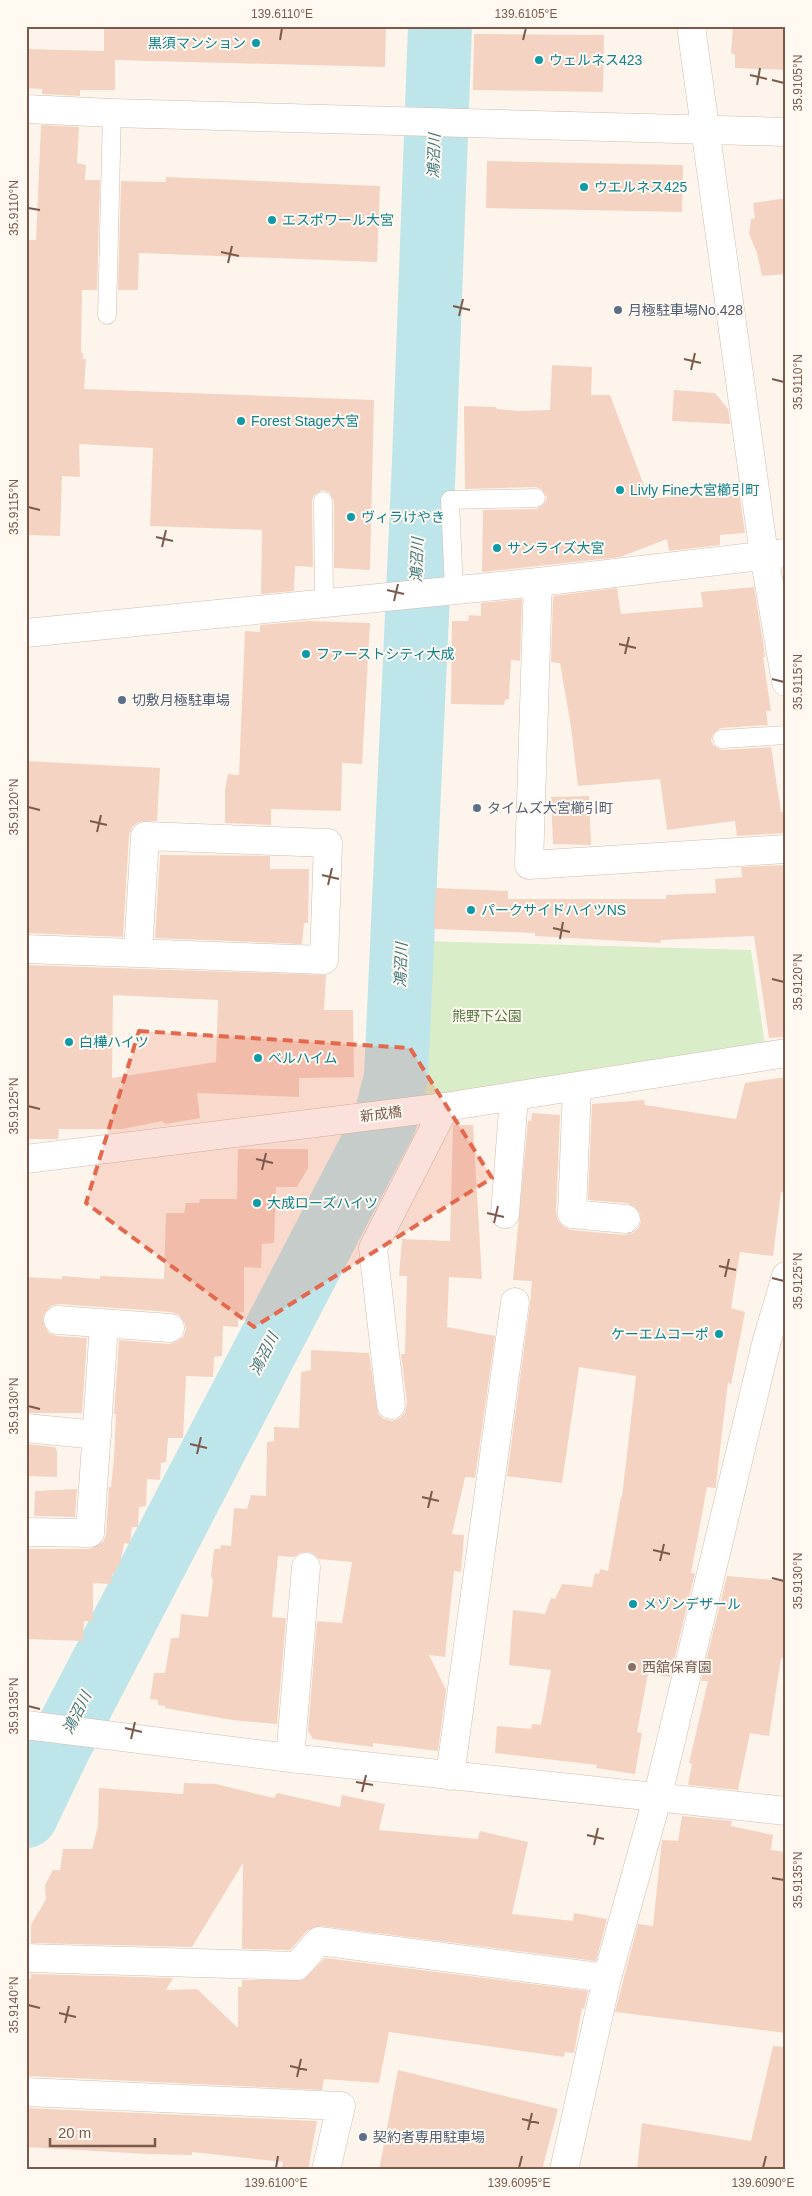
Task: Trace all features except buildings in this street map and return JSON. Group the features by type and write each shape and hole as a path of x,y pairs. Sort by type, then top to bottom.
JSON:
{"street":[{"path":"691,26 775,554 786,682"},
{"path":"26,109 786,132"},
{"path":"26,634 324,602 538,582 775,554"},
{"path":"538,582 529,865 786,849"},
{"path":"26,949 324,960 328,843 145,836 138,953"},
{"name":"新成橋","path":"26,1159 445,1107 786,1053"},
{"path":"577,1087 572,1214 626,1219"},
{"path":"505,1214 514,1097"},
{"path":"391,1405 373,1248 445,1107"},
{"path":"564,2170 607,1978 657,1799 776,1341 786,1276"},
{"path":"450,1776 515,1302"},
{"path":"58,1320 170,1328"},
{"path":"26,1532 90,1533 104,1324"},
{"path":"26,1428 97,1435"},
{"path":"290,1758 306,1568"},
{"path":"38,1726 290,1758 657,1799 786,1811"},
{"path":"26,1958 297,1966 319,1941 607,1978"},
{"path":"26,2092 341,2106 326,2170"}],"lane":[{"path":"107,314 112,113"},
{"path":"442,592 450,500 536,498"},
{"path":"323,500 324,602"},
{"path":"722,739 786,735"}],"highlighted area":[{"path":"139,1031 410,1048 492,1178 254,1327 86,1203"}],"green space":[{"name":"熊野下公園","path":"422,941 751,950 765,1045 399,1105 407,1077"}],"waterway":[{"name":"鴻沼川","path":"26,1816 57,1751 385,1121 396,1077 424,461 440,26"}],"place":[{"name":"黒須マンション","path":"256,43"},
{"name":"ウェルネス423","path":"539,60"},
{"name":"ウエルネス425","path":"584,187"},
{"name":"エスポワール大宮","path":"272,220"},
{"name":"月極駐車場No.428","path":"618,310"},
{"name":"Forest Stage大宮","path":"241,421"},
{"name":"Livly Fine大宮櫛引町","path":"620,490"},
{"name":"ヴィラけやき","path":"351,517"},
{"name":"サンライズ大宮","path":"497,548"},
{"name":"ファーストシティ大成","path":"306,654"},
{"name":"切敷月極駐車場","path":"122,700"},
{"name":"タイムズ大宮櫛引町","path":"477,808"},
{"name":"パークサイドハイツNS","path":"471,910"},
{"name":"白樺ハイツ","path":"69,1042"},
{"name":"ベルハイム","path":"258,1058"},
{"name":"大成ローズハイツ","path":"257,1203"},
{"name":"ケーエムコーポ","path":"719,1334"},
{"name":"メゾンデザール","path":"633,1604"},
{"name":"西舘保育園","path":"632,1667"},
{"name":"契約者専用駐車場","path":"363,2137"}]}
